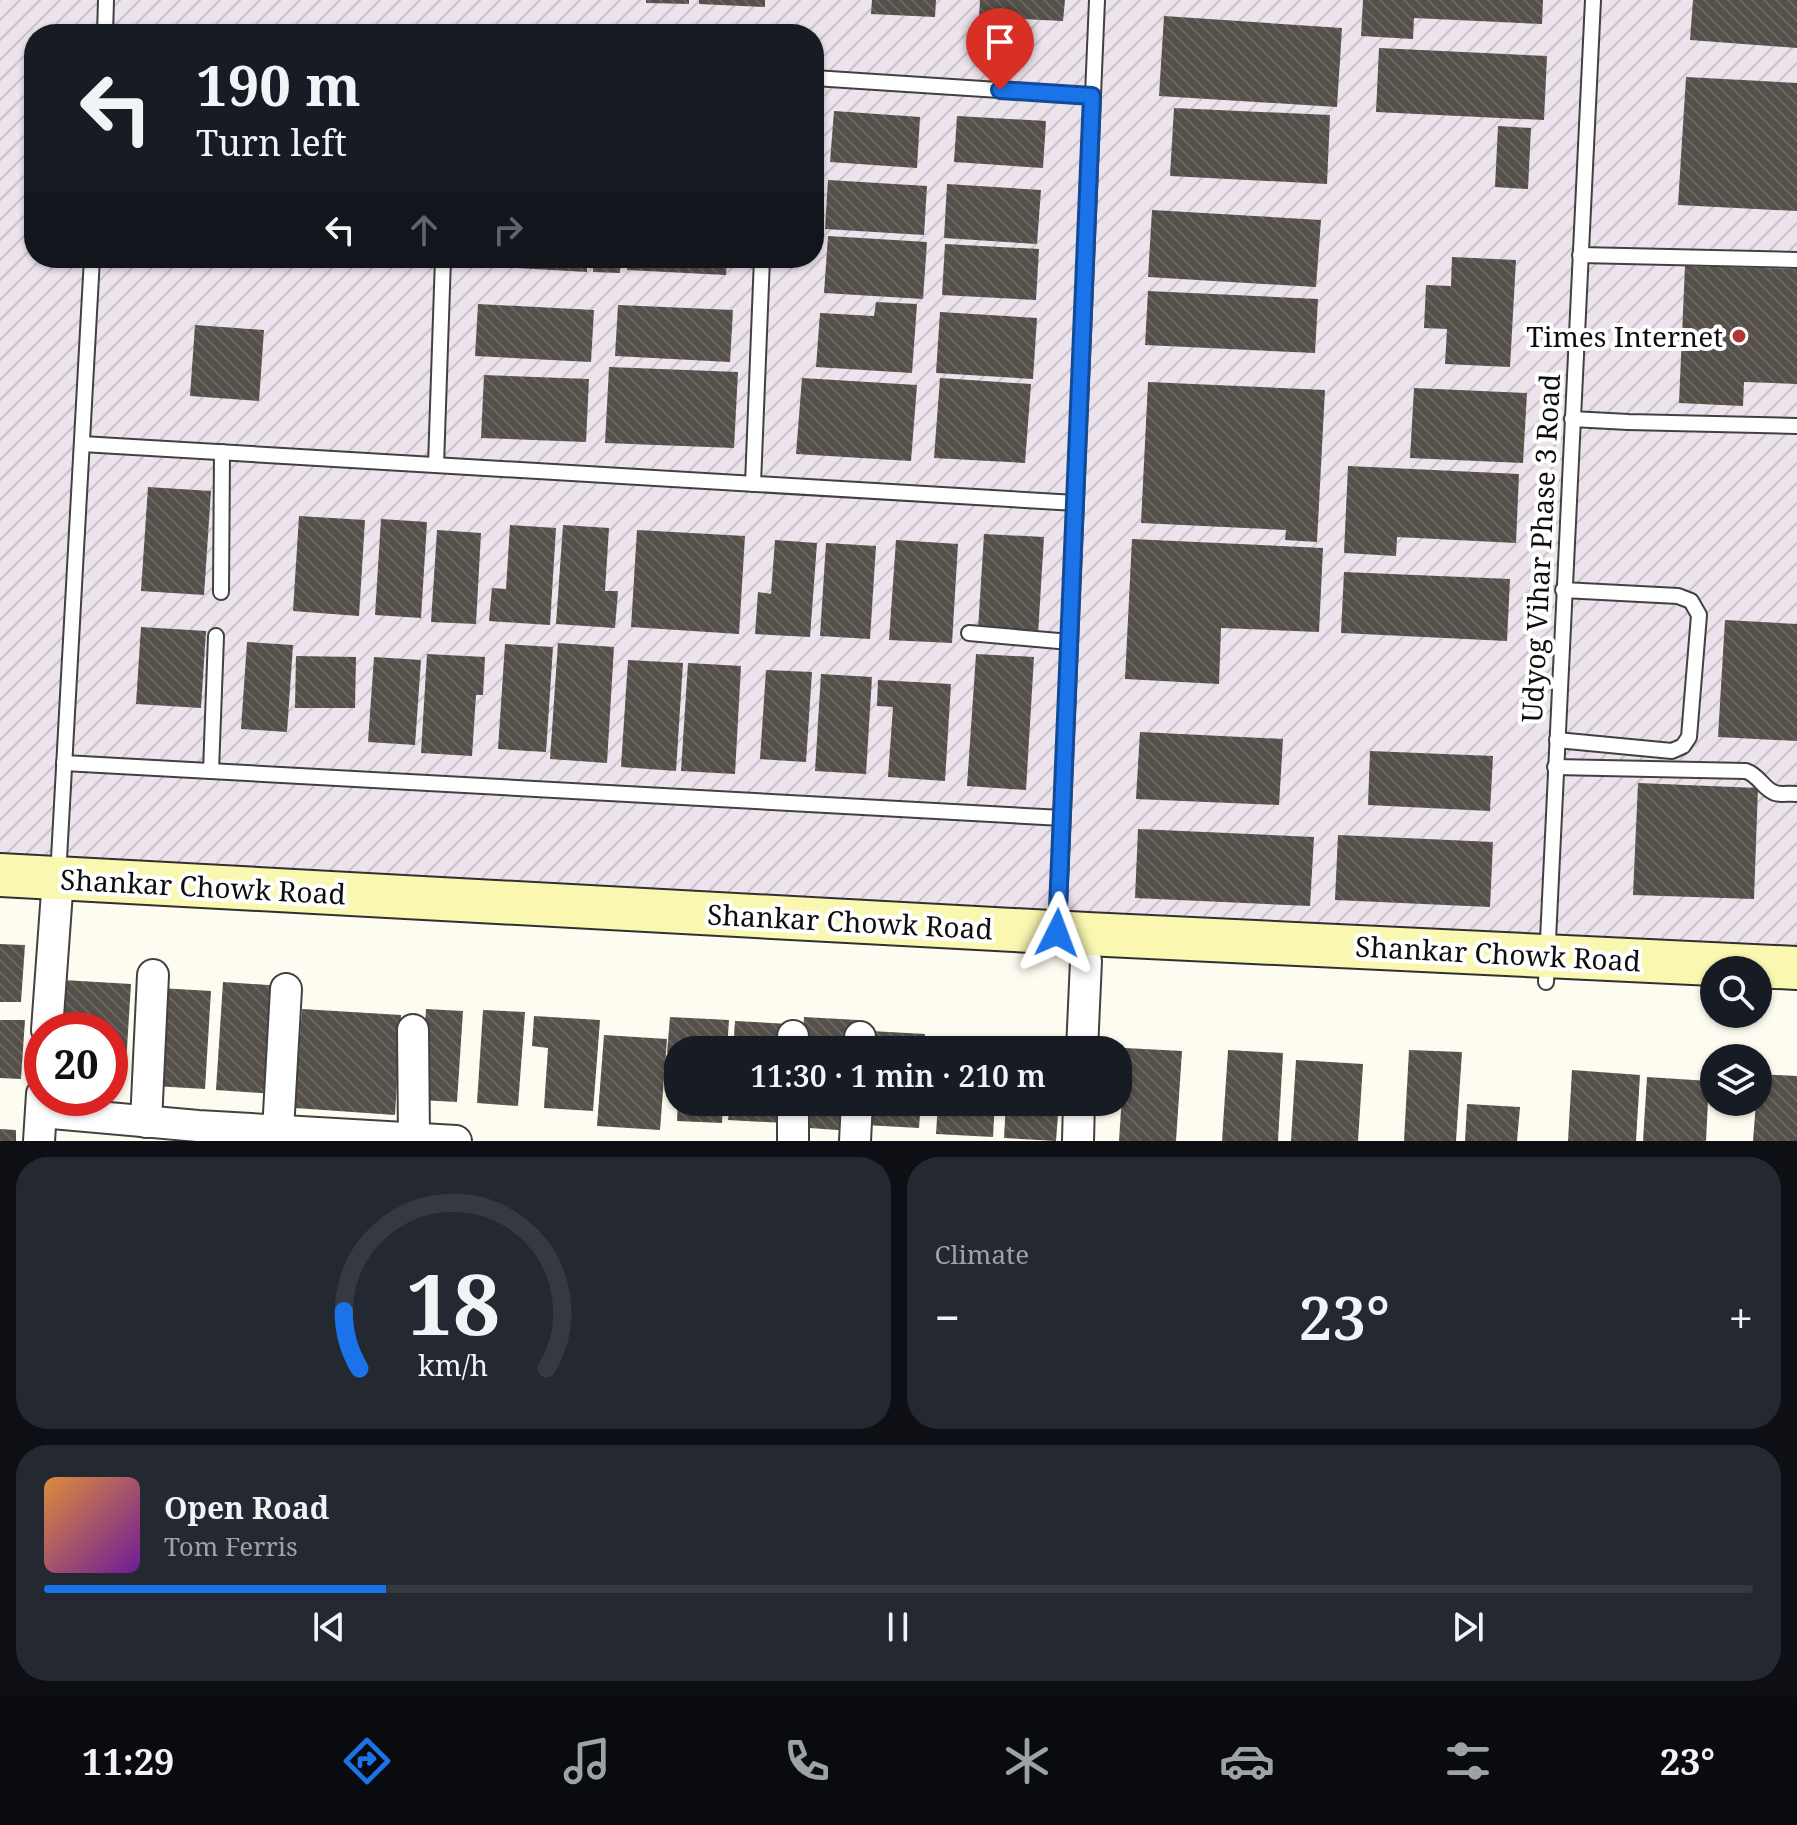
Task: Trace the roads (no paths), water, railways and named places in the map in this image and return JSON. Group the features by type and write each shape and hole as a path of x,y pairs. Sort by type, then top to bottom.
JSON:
{"main road":[{"name":"Shankar Chowk Road","path":"0,875 57,888 1072,947 1546,968 1797,968"},
{"name":"Shankar Chowk Road","path":"0,896 57,888"},
{"name":"Shankar Chowk Road","path":"1546,968 1700,989"},
{"path":"1772,994 1797,995"}],"street":[{"path":"48,1012 57,888"},
{"path":"1072,947 1081,1036"},
{"path":"146,1122 153,975"},
{"path":"278,1131 286,989"},
{"path":"413,1030 414,1139"},
{"path":"41,1116 278,1131 354,1139 456,1141"},
{"path":"793,1116 793,1141"},
{"path":"855,1141 856,1116"},
{"path":"1078,1141 1079,1116"}],"lane":[{"path":"105,24 106,0"},
{"path":"1072,947 1062,818 1097,0"},
{"name":"Udyog Vihar Phase 3 Road","path":"1546,968 1593,0"},
{"path":"824,79 1092,96"},
{"path":"1580,255 1797,260"},
{"path":"57,888 91,268"},
{"path":"436,465 443,268"},
{"path":"753,484 762,268"},
{"path":"1572,419 1797,426"},
{"path":"82,444 1076,503"},
{"path":"221,592 222,452"},
{"path":"1557,740 1672,751 1683,746 1689,737 1699,615 1691,601 1678,596 1563,590"},
{"path":"969,633 1070,642"},
{"path":"211,771 216,636"},
{"path":"64,763 1062,818"},
{"path":"1555,767 1746,771 1757,775 1774,793 1797,794"}],"place":[{"name":"Times Internet","path":"1739,336"}]}
